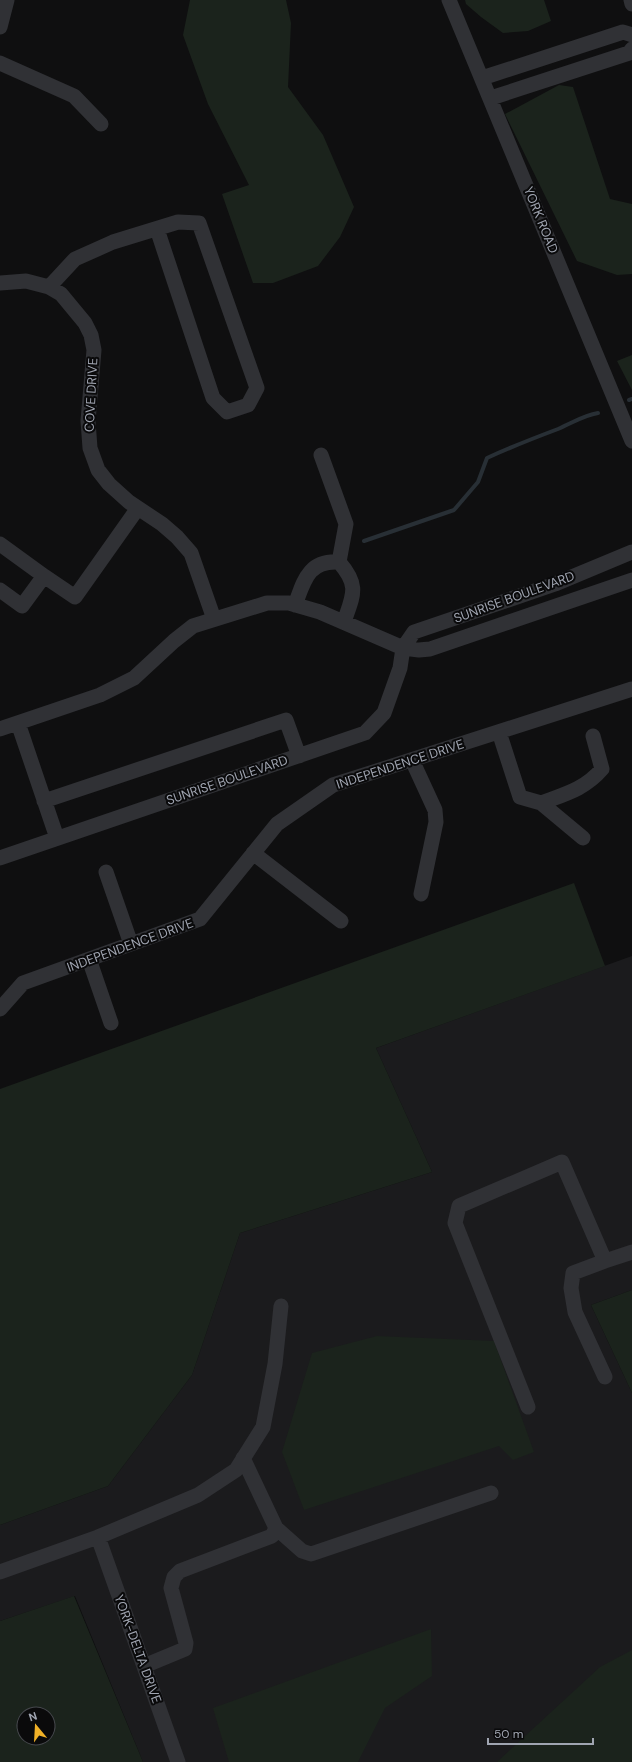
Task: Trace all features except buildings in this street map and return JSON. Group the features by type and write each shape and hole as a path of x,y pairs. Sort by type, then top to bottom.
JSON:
{"street":[{"path":"0,27 7,0"},
{"name":"YORK ROAD","path":"449,0 491,98 632,441"},
{"path":"631,0 632,4"},
{"path":"482,78 623,32 632,35"},
{"path":"491,98 629,53 632,49"},
{"path":"0,63 74,96 101,124"},
{"path":"49,287 75,260 113,242 178,222 199,223 257,388 248,405 227,412 213,398 157,229"},
{"name":"COVE DRIVE","path":"0,283 26,281 49,287 61,294 85,322 91,335 94,350 88,421 90,448 98,470 110,484 138,508 162,524 192,553 214,619"},
{"path":"321,455 346,524 339,562"},
{"path":"0,544 75,597 138,508"},
{"name":"SUNRISE BOULEVARD","path":"0,858 366,733 384,713 400,668 403,648 414,632 555,584 632,552"},
{"path":"295,605 306,576 316,566 329,561 339,562 350,573 354,593 344,622"},
{"path":"0,590 22,606 44,576"},
{"name":"SUNRISE BOULEVARD","path":"0,729 100,695 134,678 174,640 193,626 267,603 289,603 320,612 403,648 419,650 430,649 632,580"},
{"name":"INDEPENDENCE DRIVE","path":"0,1009 23,984 200,919 277,824 332,784 412,760 632,689"},
{"path":"44,801 286,720 298,756"},
{"path":"18,723 57,838"},
{"path":"499,732 520,797 541,803 584,838"},
{"path":"541,803 573,791 593,780 602,769 593,736"},
{"path":"412,760 435,810 436,822 421,894"},
{"path":"253,854 341,921"},
{"path":"106,872 131,944"},
{"path":"89,959 111,1023"},
{"path":"528,1407 455,1223 460,1206 562,1162 605,1261"},
{"path":"605,1377 575,1312 570,1288 573,1273 632,1252"},
{"path":"0,1572 98,1537 198,1495 236,1470 263,1428 275,1364 281,1306"},
{"path":"243,1458 276,1528 302,1551 312,1554 491,1493"},
{"path":"144,1666 185,1649 186,1643 171,1588 174,1578 180,1570 272,1536 276,1528"},
{"name":"YORK-DELTA DRIVE","path":"98,1537 178,1762"}],"shaded area":[{"path":"190,0 286,0 291,23 288,87 323,135 354,207 340,237 318,266 273,283 253,283 222,194 249,185 208,104 183,35"},
{"path":"465,0 544,0 551,21 528,31 503,33 466,4"},
{"path":"559,85 573,87 610,199 632,204 632,274 617,275 577,261 505,114"},
{"path":"632,355 632,390 617,361"},
{"path":"574,883 605,966 376,1048 432,1172 240,1233 192,1375 108,1486 0,1525 0,1089"},
{"path":"632,956 632,1290 591,1305 632,1393 632,1762 143,1762 75,1596 0,1621 0,1525 108,1486 192,1375 240,1233 432,1172 376,1048"},
{"path":"632,1290 632,1393 591,1305"},
{"path":"377,1336 494,1341 534,1452 513,1460 499,1446 304,1510 282,1452 312,1353"},
{"path":"74,1596 143,1762 0,1762 0,1621"},
{"path":"431,1629 432,1676 385,1708 358,1762 229,1762 213,1708"},
{"path":"632,1650 632,1762 497,1762 600,1667"}],"waterway":[{"path":"364,541 454,510 478,482 487,458 558,429 583,417 598,413"}]}
